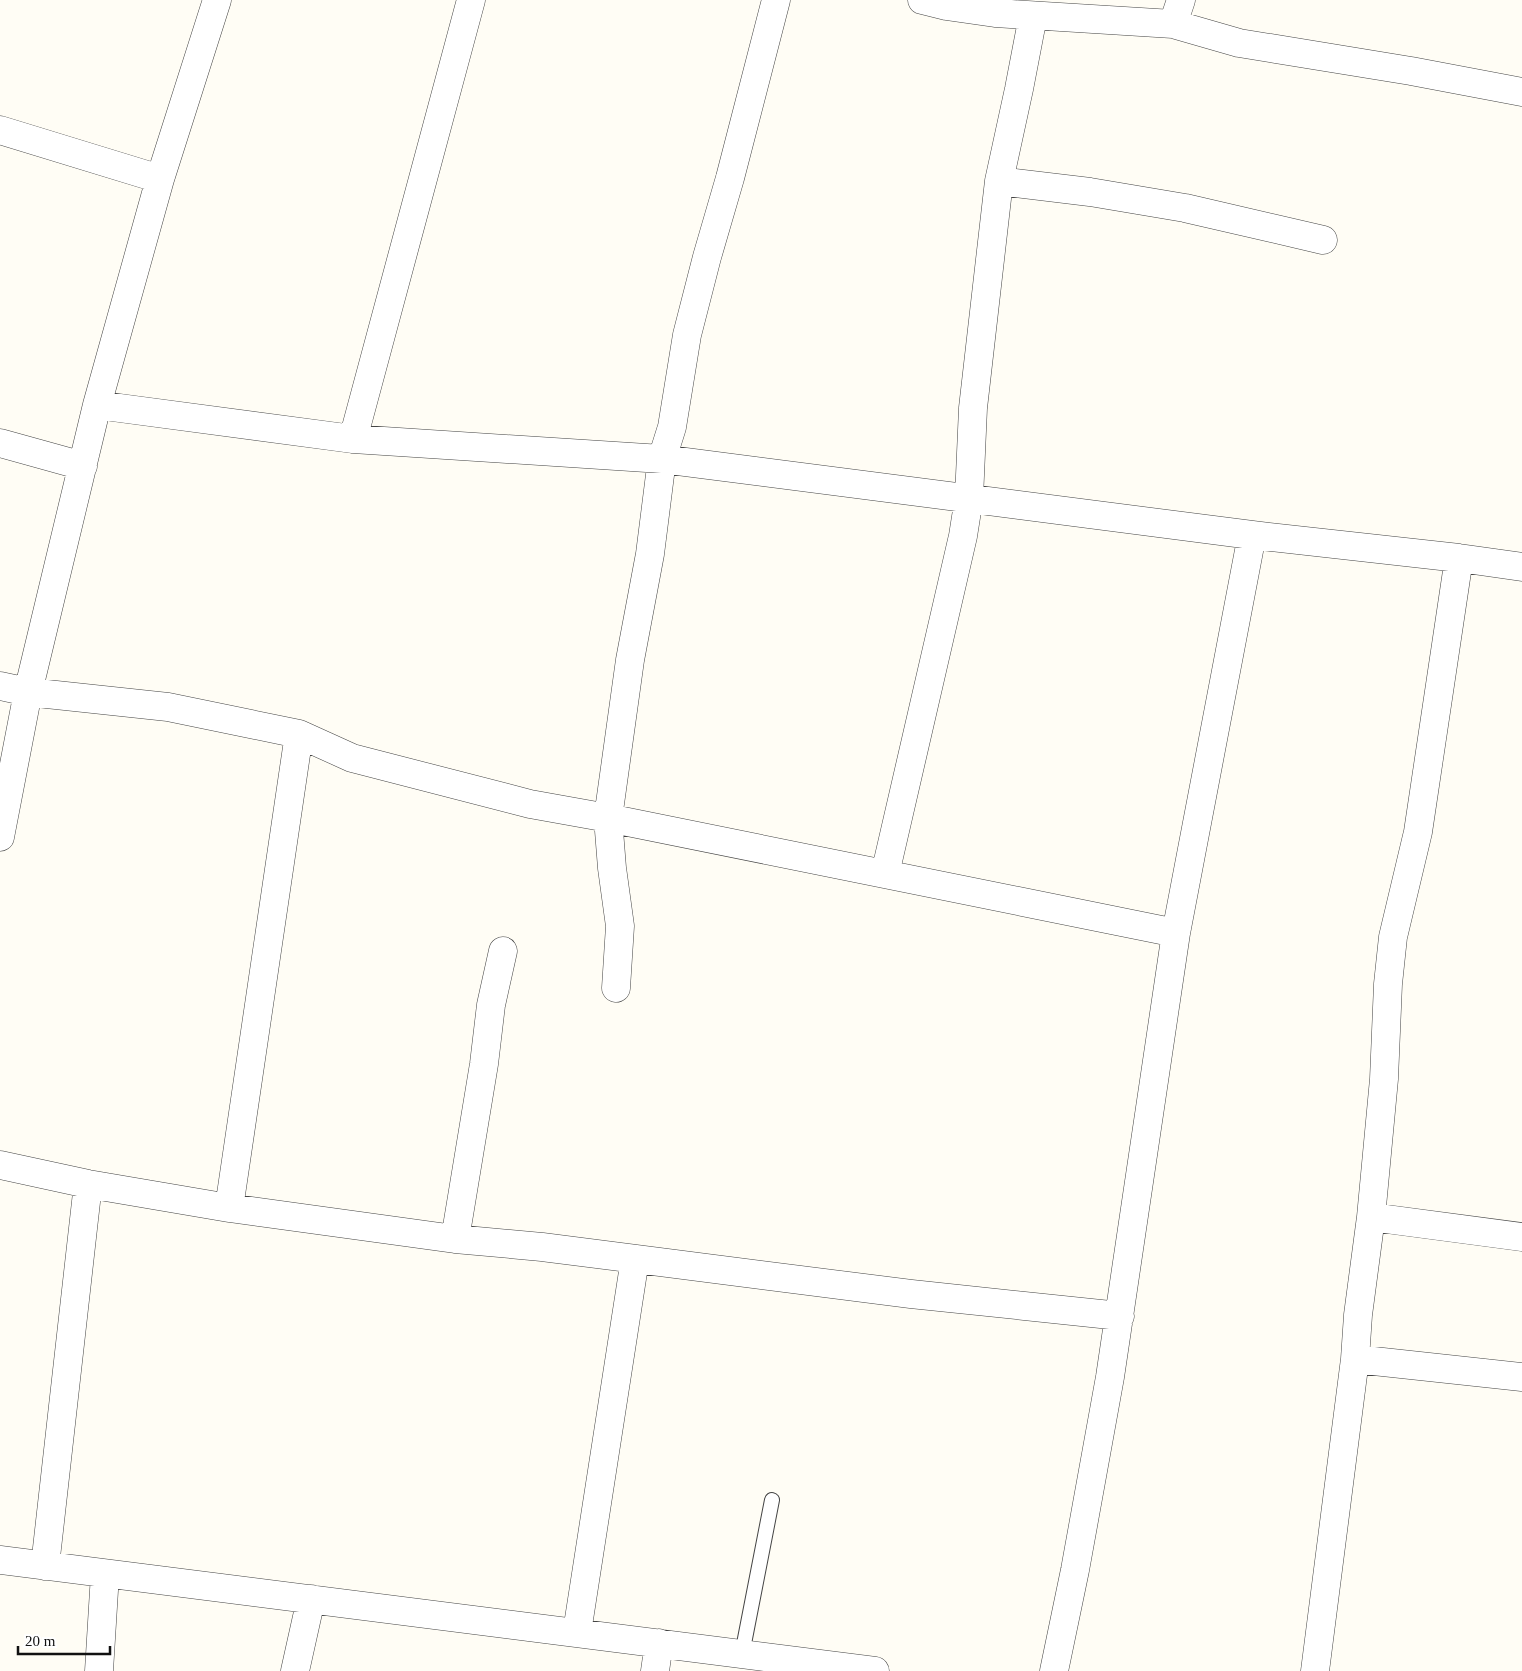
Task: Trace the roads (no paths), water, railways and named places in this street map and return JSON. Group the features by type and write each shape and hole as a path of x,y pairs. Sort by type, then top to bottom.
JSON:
{"street":[{"path":"0,837 28,692 97,405 160,178 217,0"},
{"path":"352,438 471,0"},
{"path":"616,988 620,926 612,868 608,818 630,660 650,554 662,459 672,427 681,367 707,257 733,169 776,0"},
{"path":"922,0 946,6 1033,16 1177,12 1239,43 1401,69 1522,92"},
{"path":"885,874 963,536 969,498 973,408 999,181 1033,16"},
{"path":"0,130 160,178"},
{"path":"999,181 1090,192 1185,208 1323,240"},
{"path":"97,405 352,438 662,459 1252,535 1459,558 1522,567"},
{"path":"0,443 83,466"},
{"path":"1054,1671 1075,1570 1110,1378 1176,933 1252,535"},
{"path":"1315,1671 1355,1359 1358,1315 1371,1217 1384,1079 1388,984 1393,937 1418,832 1459,558"},
{"path":"0,686 28,692 168,707 299,734 352,758 530,804 608,818 1176,933"},
{"path":"229,1208 299,734"},
{"path":"455,1239 484,1064 491,1005 503,951"},
{"path":"0,1165 88,1184 229,1208 455,1239 542,1247 911,1294 1120,1316"},
{"path":"45,1566 88,1184"},
{"path":"1371,1217 1522,1237"},
{"path":"577,1632 635,1259"},
{"path":"1355,1359 1522,1377"},
{"path":"0,1560 577,1632 832,1668 875,1671"},
{"path":"99,1671 105,1574"},
{"path":"295,1671 311,1599"},
{"path":"655,1671 659,1643"}],"lane":[{"path":"742,1654 772,1500"}]}
